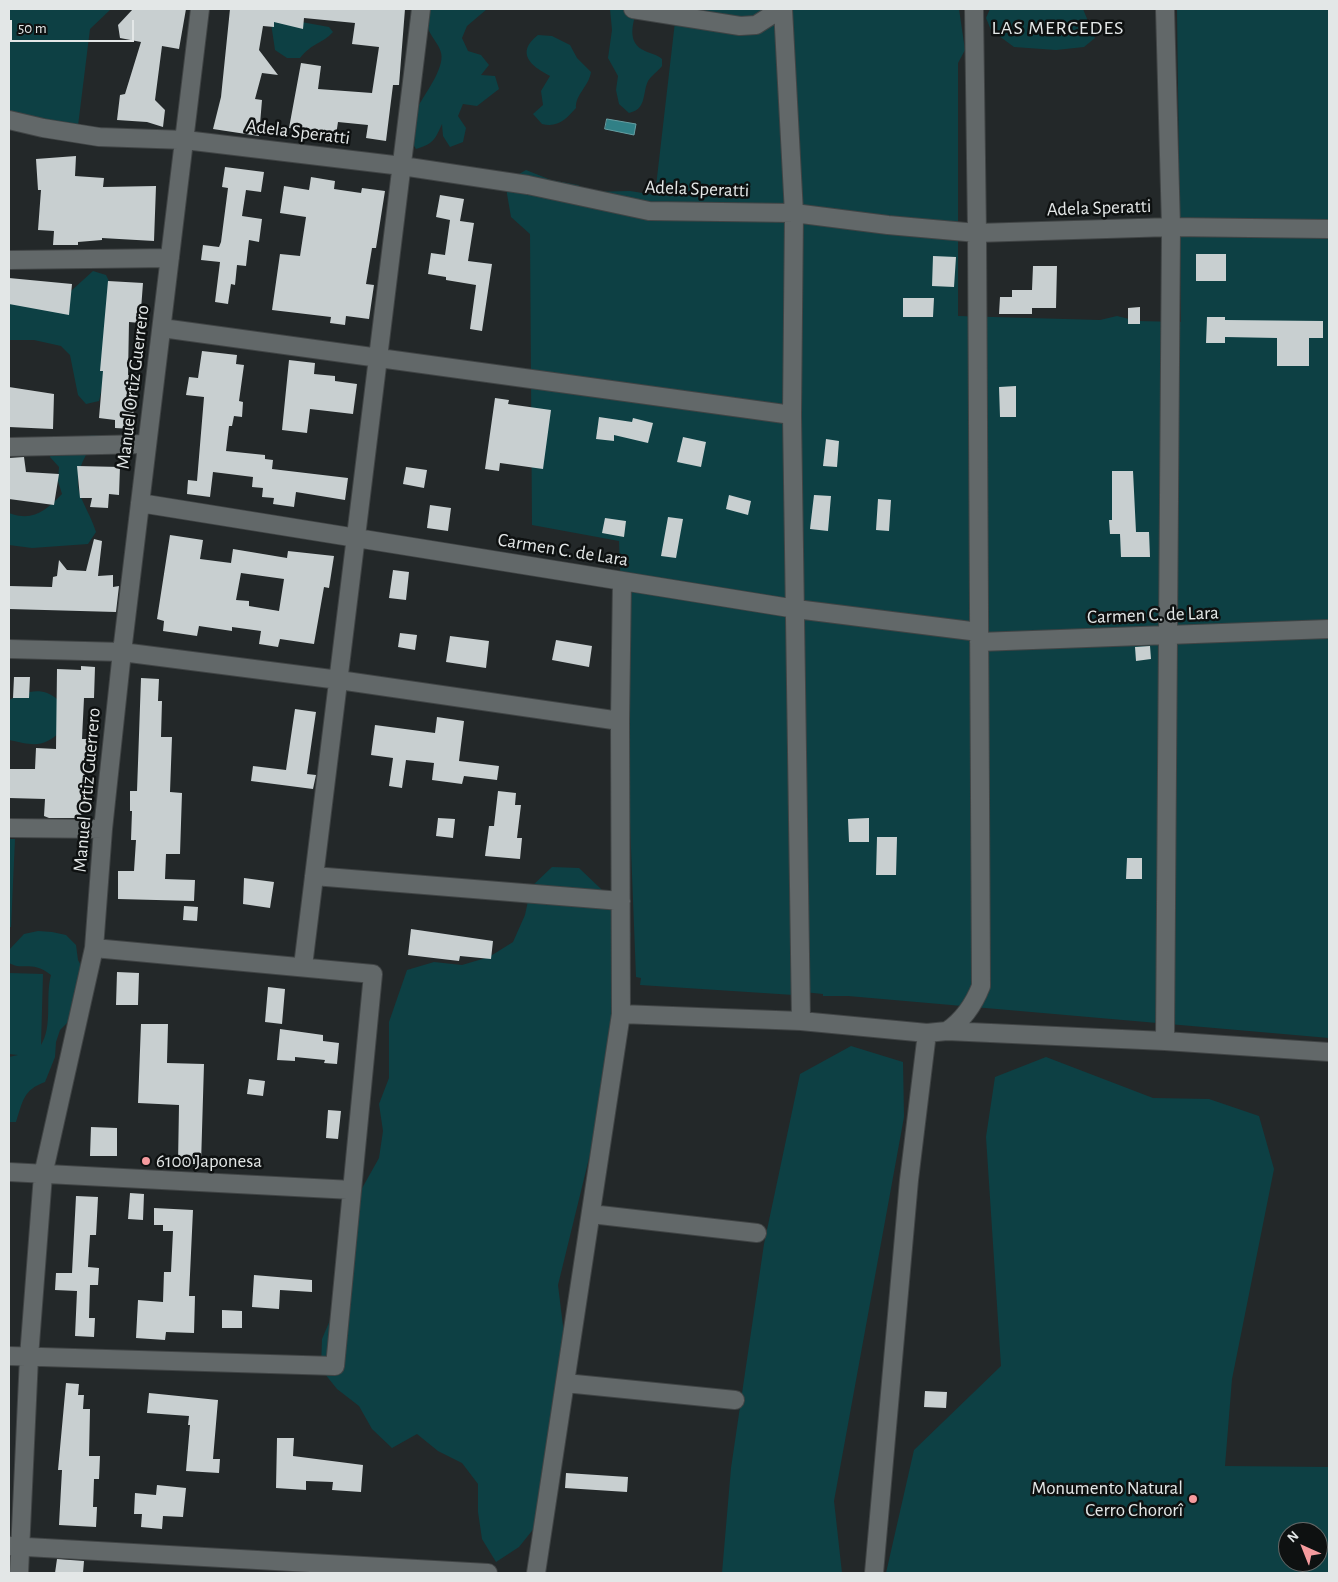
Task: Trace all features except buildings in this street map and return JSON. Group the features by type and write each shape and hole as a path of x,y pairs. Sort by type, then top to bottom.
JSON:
{"street":[{"name":"Manuel Ortiz Guerrero","path":"19,1573 14,1546 43,1175 94,948 122,652 200,9"},
{"path":"303,966 422,9"},
{"path":"633,9 740,26 756,25 782,9 794,213 792,415 801,1021"},
{"path":"947,1031 956,1025 968,1011 976,1000 981,986 974,9"},
{"path":"1165,9 1171,227 1165,1041"},
{"name":"Adela Speratti","path":"9,120 43,128 99,137 185,140 402,166 528,185 649,211 794,213 888,225 977,233 1171,227 1329,229"},
{"path":"9,260 170,258"},
{"path":"162,328 792,415"},
{"path":"9,447 147,444"},
{"name":"Carmen C. de Lara","path":"140,503 979,637 1169,636 1329,629"},
{"path":"536,1573 621,1014 620,721 622,581"},
{"path":"9,649 122,652 339,680 620,721"},
{"path":"9,828 104,829"},
{"path":"314,876 622,901"},
{"path":"9,1356 336,1366 372,974 303,966 94,948"},
{"path":"621,1014 801,1021 927,1033 947,1031 1165,1041 1329,1052"},
{"path":"874,1573 909,1180 927,1033"},
{"path":"9,1172 352,1190"},
{"path":"591,1214 757,1233"},
{"path":"565,1383 735,1400"},
{"path":"14,1546 488,1573"}],"shaded area":[{"path":"9,9 111,9 90,29 78,126 39,121 9,112"},
{"path":"430,9 487,9 467,26 462,38 468,51 481,55 489,65 481,75 495,76 499,89 477,106 463,104 458,116 466,128 463,142 450,147 443,136 442,124 438,134 430,143 416,149 411,138 414,116 437,73 442,57 439,47 428,29 427,18"},
{"path":"610,9 637,9 632,32 635,43 645,51 662,59 662,66 648,81 641,105 635,111 629,113 619,104 616,90 618,76 608,58 612,30"},
{"path":"720,9 959,9 965,50 958,63 958,316 1100,320 1117,316 1137,321 1181,322 1177,9 1329,9 1329,1038 848,996 823,996 823,994 794,991 794,995 640,985 641,978 636,977 619,541 532,525 530,234 511,217 506,188 514,177 526,170 551,180 578,185 590,192 630,191 655,195 676,13"},
{"path":"990,9 1083,9 1095,38 1084,47 1056,50 1014,47 991,30 986,18"},
{"path":"274,17 329,27 333,32 300,58 287,58 275,50 271,23"},
{"path":"538,35 552,36 570,45 577,58 591,72 588,82 576,103 576,108 565,119 553,125 542,124 533,114 543,105 541,91 550,76 537,68 528,58 528,48"},
{"path":"607,119 636,124 634,135 605,129"},
{"path":"93,271 106,275 112,290 116,321 111,353 99,401 86,404 78,395 70,355 61,346 34,340 9,340 9,303 59,298 71,291"},
{"path":"107,435 120,440 114,452 86,455 81,467 78,477 80,495 96,532 88,544 32,548 9,545 9,513 25,516 38,513 62,494 58,481 59,467 50,457 54,444 67,438"},
{"path":"34,691 40,691 52,696 58,700 62,730 43,743 31,744 9,740 9,700"},
{"path":"9,839 15,839 11,927 9,927"},
{"path":"552,867 579,868 620,907 631,934 604,1097 558,1285 568,1367 535,1527 519,1547 496,1562 482,1539 478,1512 478,1484 462,1463 438,1451 417,1434 392,1448 372,1429 359,1406 337,1389 321,1369 322,1339 344,1287 351,1208 379,1158 383,1131 379,1104 389,1078 389,1022 407,970 434,962 462,965 489,957 513,942 525,915 531,887"},
{"path":"38,931 66,935 76,945 78,960 85,973 80,1010 60,1030 56,1042 55,1057 45,1082 28,1093 22,1102 16,1122 9,1122 9,1057 18,1055 9,1054 9,973 43,974 41,1045 47,1029 51,975 38,968 9,963 9,950 24,934"},
{"path":"851,1046 903,1062 904,1117 834,1501 842,1573 722,1573 731,1468 764,1244 800,1074"},
{"path":"1046,1057 1153,1098 1209,1099 1259,1116 1274,1169 1232,1379 1225,1466 1329,1467 1329,1573 886,1573 914,1450 1001,1366 986,1137 995,1077"}],"place":[{"name":"6100 Japonesa","path":"146,1161"},
{"name":"Monumento Natural Cerro Chororî","path":"1193,1499"}],"district":[{"name":"LAS MERCEDES","path":"1058,28"}]}
